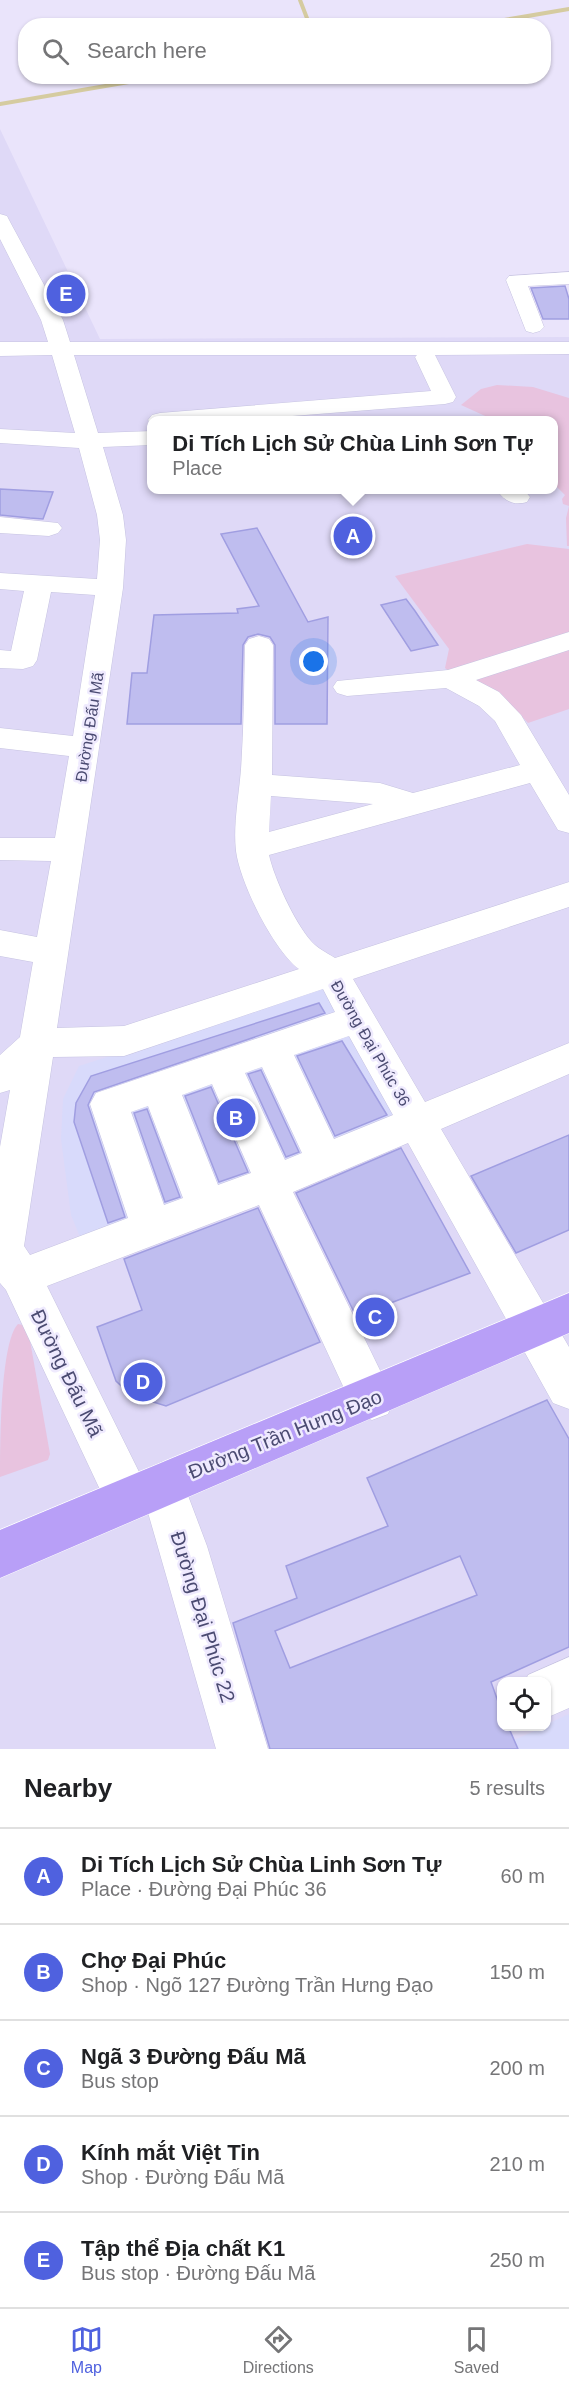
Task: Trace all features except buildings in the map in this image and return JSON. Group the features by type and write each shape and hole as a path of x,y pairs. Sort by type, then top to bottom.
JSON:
{"main road":[{"name":"Đường Trần Hưng Đạo","path":"0,1554 372,1399 552,1321"}],"street":[{"name":"Đường Đấu Mã","path":"0,220 52,320 87,434 112,528 110,588 37,1043 8,1264 145,1492"},
{"path":"569,278 516,280 550,332 569,348"},
{"path":"0,349 550,332"},
{"path":"210,416 445,397 426,357"},
{"path":"87,434 147,422"},
{"path":"0,436 87,434 147,438"},
{"path":"0,525 49,528"},
{"path":"0,581 110,588"},
{"path":"0,659 23,660 39,584"},
{"path":"347,687 450,679 569,641"},
{"name":"Đường Đại Phúc 36","path":"258,645 256,784 252,848 256,872 269,900 299,951 332,974 417,1123 552,1321 569,1388"},
{"path":"450,679 489,699 506,715 569,822"},
{"path":"0,738 86,747"},
{"path":"252,848 539,770"},
{"path":"256,784 380,794 413,804"},
{"path":"0,849 69,850"},
{"path":"0,1078 37,1043 124,1041 569,894"},
{"path":"0,943 52,952"},
{"path":"152,1228 109,1104 357,1019"},
{"path":"272,1048 325,1161"},
{"path":"8,1264 152,1228 207,1208 417,1123 569,1058"},
{"path":"222,1064 272,1183 372,1399"},
{"path":"159,1085 207,1208"},
{"name":"Đường Đại Phúc 22","path":"145,1492 183,1546 242,1749"},
{"path":"551,1691 569,1682"}],"shaded area":[{"path":"0,129 100,339 569,337 569,1749 0,1749"},
{"path":"497,385 533,387 569,398 569,506 563,504 562,499 565,495 558,488 558,416 485,416 461,405 481,389"},
{"path":"569,506 569,546 567,546 566,518"},
{"path":"527,544 569,549 569,709 528,723 497,691 445,668 449,649 395,576"},
{"path":"329,986 420,1137 92,1266 71,1215 61,1139 63,1099 79,1066"},
{"path":"18,1324 28,1329 50,1454 48,1460 0,1477 4,1372 12,1334"},
{"path":"569,1714 569,1749 518,1749 514,1740 535,1731 551,1731 551,1722"}],"waterway":[{"path":"300,0 307,18"},
{"path":"516,18 569,9"},
{"path":"0,104 117,84"}],"place":[{"name":"Tập thể Địa chất K1","path":"66,294"},
{"name":"Di Tích Lịch Sử Chùa Linh Sơn Tự","path":"353,536"},
{"name":"Chợ Đại Phúc","path":"236,1118"},
{"name":"Ngã 3 Đường Đấu Mã","path":"375,1317"},
{"name":"Kính mắt Việt Tin","path":"143,1382"}]}
